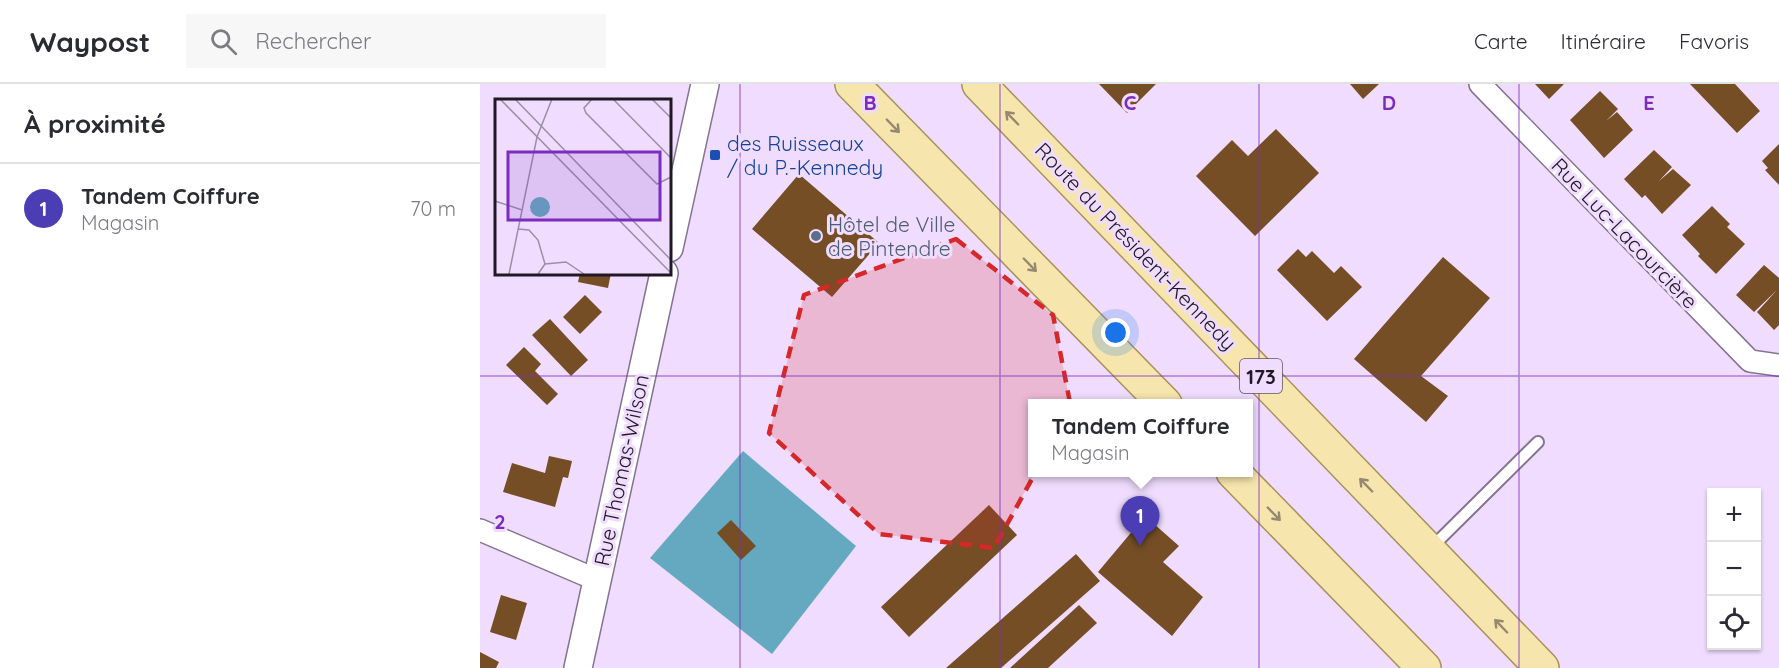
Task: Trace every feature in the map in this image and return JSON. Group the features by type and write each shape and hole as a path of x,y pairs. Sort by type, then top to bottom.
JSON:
{"main road":[{"path":"852,84 1160,399"},
{"name":"Route du Président-Kennedy","path":"979,84 1542,668"},
{"path":"1238,477 1424,668"}],"street":[{"path":"670,243 705,84"},
{"name":"Rue Luc-Lacourcière","path":"1480,84 1750,361 1779,365"},
{"name":"Rue Thomas-Wilson","path":"578,668 664,274"},
{"path":"480,530 597,579"}],"lane":[{"path":"1429,550 1538,442"}],"highlighted area":[{"path":"956,239 1053,315 1071,408 994,548 879,534 769,433 804,295"}],"water":[{"path":"743,451 856,546 772,654 650,558"}],"building":[{"path":"1099,84 1156,84 1127,113"},
{"path":"1350,84 1379,84 1363,99"},
{"path":"1535,84 1564,84 1549,99"},
{"path":"1690,84 1735,84 1760,111 1737,133"},
{"path":"1600,91 1618,109 1606,121 1617,112 1633,130 1604,158 1570,120"},
{"path":"1276,129 1319,173 1255,236 1196,176 1232,140 1248,156"},
{"path":"1779,144 1779,185 1765,170 1768,168 1762,161"},
{"path":"1654,150 1672,167 1659,181 1673,169 1691,185 1662,214 1645,195 1642,198 1624,179"},
{"name":"Hôtel de Ville de Pintendre","path":"799,174 879,243 832,297 752,229"},
{"path":"1712,206 1730,224 1727,227 1745,244 1716,274 1682,235"},
{"path":"1298,249 1306,257 1312,251 1334,273 1341,266 1362,287 1327,321 1277,270"},
{"path":"1443,257 1490,298 1421,376 1448,396 1426,422 1354,359"},
{"path":"1764,265 1779,278 1779,325 1774,330 1757,312 1777,290 1754,312 1736,295"},
{"path":"580,274 611,274 608,288 578,282"},
{"path":"585,295 602,312 580,334 563,317"},
{"path":"550,319 588,360 571,376 532,335"},
{"path":"524,347 541,364 535,371 558,394 547,405 506,365"},
{"path":"549,456 572,461 568,478 563,477 555,507 503,492 512,463 545,473"},
{"path":"989,505 1017,535 909,637 881,607"},
{"path":"1145,516 1179,546 1163,562 1203,597 1172,636 1098,572"},
{"path":"731,520 756,546 741,560 717,533"},
{"path":"1076,554 1100,581 1001,668 946,668"},
{"path":"501,595 527,603 516,640 490,632"},
{"path":"1079,605 1097,623 1048,668 1010,668"},
{"path":"480,652 499,662 496,668 480,668"}],"place":[{"name":"des Ruisseaux / du P.-Kennedy","path":"715,155"},
{"name":"Hôtel de Ville de Pintendre","path":"816,236"},
{"name":"Tandem Coiffure","path":"1140,546"}]}
